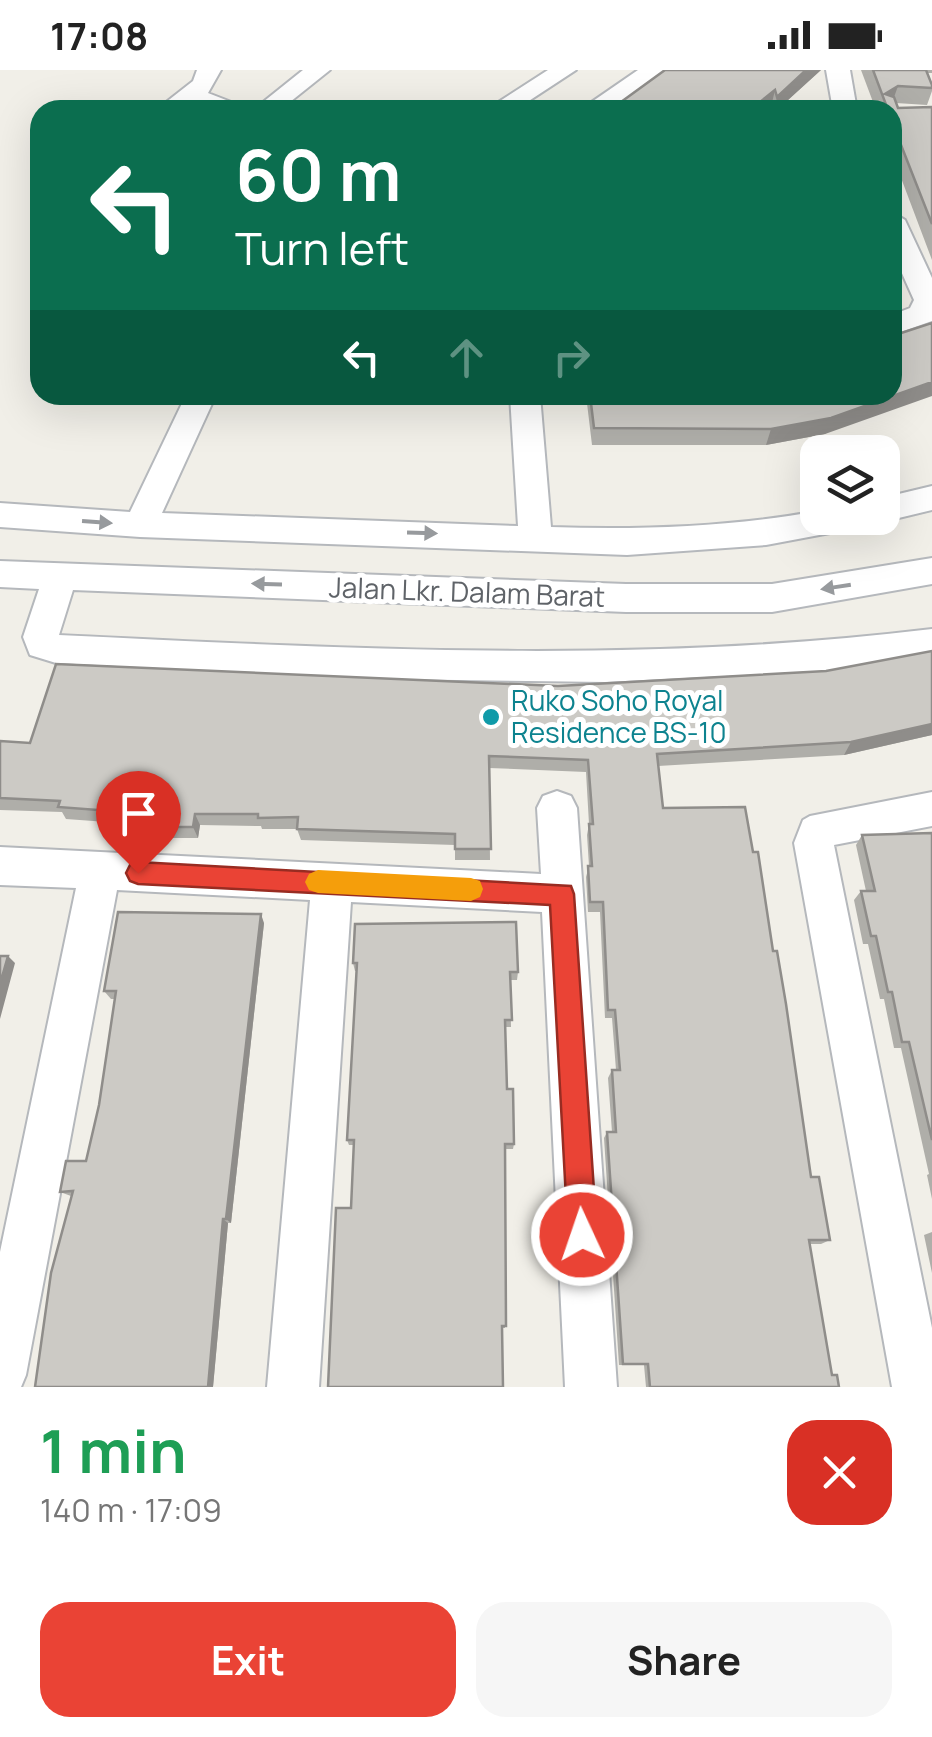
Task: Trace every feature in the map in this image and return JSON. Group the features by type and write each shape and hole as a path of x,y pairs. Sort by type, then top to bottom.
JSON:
{"street":[{"path":"182,100 203,84 209,70"},
{"path":"285,80 318,70"},
{"path":"514,100 564,70"},
{"path":"608,100 654,70"},
{"path":"838,70 844,100"},
{"path":"190,94 205,100"},
{"path":"902,242 928,300 922,314 902,322"},
{"path":"140,525 196,405"},
{"path":"526,405 535,536"},
{"path":"900,506 932,498"},
{"name":"Jalan Lkr. Dalam Barat","path":"0,515 140,525 647,541 766,534 800,527"},
{"name":"Jalan Lkr. Dalam Barat","path":"0,574 626,598 772,598 932,571"},
{"path":"60,576 40,637 43,645 56,649 412,664 714,668 824,659 932,643"},
{"path":"557,808 591,1387"},
{"path":"918,1387 814,843 817,833 824,830 932,809"},
{"path":"0,866 562,894"},
{"path":"0,1375 100,871"},
{"path":"293,1387 332,882"}],"building":[{"path":"665,70 806,70 777,97 775,90 762,100 624,100"},
{"path":"873,70 926,70 932,88 898,86 885,94 895,100 884,100"},
{"path":"932,107 932,224 902,148 902,108"},
{"path":"932,323 932,382 902,393 902,333"},
{"path":"591,405 867,405 831,418 771,429 594,428"},
{"path":"932,651 932,724 851,742 657,754 663,808 745,807 753,852 758,852 773,951 777,951 786,1004 811,1177 819,1177 830,1240 809,1240 832,1375 837,1375 839,1387 650,1387 648,1364 623,1364 607,1132 616,1132 612,1070 620,1070 615,1010 608,1010 603,902 590,902 589,824 593,824 588,760 489,756 491,849 455,849 455,834 297,829 298,817 258,818 258,814 195,814 193,827 134,827 136,813 58,807 60,801 0,798 0,741 30,743 56,664 558,686 826,671"},
{"path":"932,833 932,1140 909,1042 902,1042 892,992 888,992 861,891 875,891 862,835"},
{"path":"118,912 261,914 223,1219 208,1387 35,1387 51,1273 73,1191 60,1192 66,1161 86,1161 99,1105 116,991 104,991"},
{"path":"516,922 518,972 510,972 512,1020 505,1020 507,1089 513,1089 514,1144 505,1144 503,1387 328,1387 336,1208 351,1208 354,1140 347,1140 357,963 353,963 355,924"},
{"path":"0,956 8,956 0,984"}],"slow traffic":[{"path":"318,882 471,889"}],"place":[{"name":"Ruko Soho Royal Residence BS-10","path":"491,717"}],"route":[{"path":"138,873 562,894 582,1235"}]}
